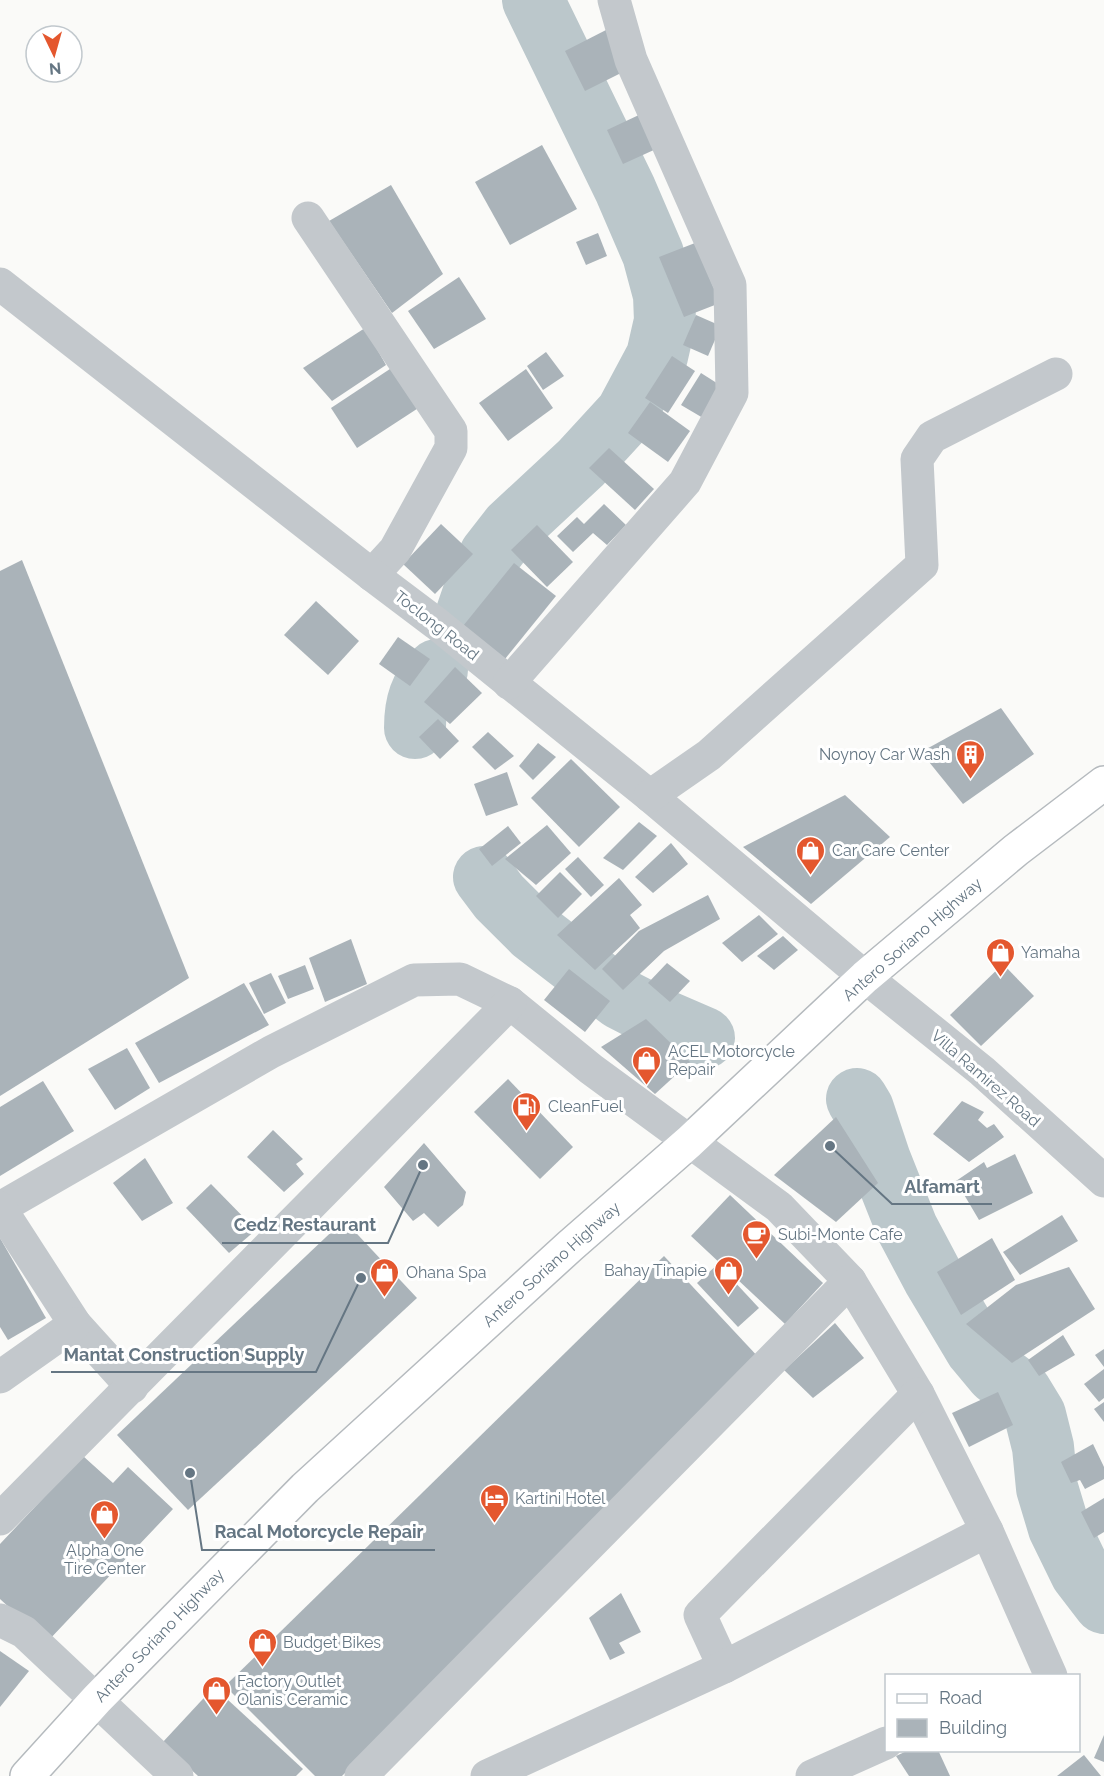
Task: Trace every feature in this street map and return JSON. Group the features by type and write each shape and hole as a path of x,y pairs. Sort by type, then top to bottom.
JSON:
{"main road":[{"name":"Antero Soriano Highway","path":"27,1776 97,1699 304,1488 561,1254 689,1142 865,977 1016,850 1104,783"}],"street":[{"path":"509,683 686,482 732,393 730,285 631,60 614,0"},
{"path":"308,218 451,431 451,448 394,550 372,575"},
{"name":"Toclong Road","path":"0,285 437,624 650,796 865,977"},
{"path":"650,796 709,755 922,565 917,459 932,437 1056,374"},
{"name":"Villa Ramirez Road","path":"865,977 982,1071 1104,1181"},
{"path":"132,1387 75,1324 0,1208 271,1052 414,980 460,979 510,1003 591,1069 779,1207 850,1281 918,1394 987,1531 1050,1674"},
{"path":"0,1519 510,1003"},
{"path":"362,1776 850,1281"},
{"path":"0,1377 75,1324"},
{"path":"724,1667 700,1615 918,1394"},
{"path":"487,1776 724,1667 987,1531"},
{"path":"0,1620 24,1632 177,1776"},
{"path":"812,1776 885,1743"}],"building":[{"path":"606,30 627,70 585,91 565,51"},
{"path":"641,114 656,149 623,164 607,130"},
{"path":"542,145 577,209 510,245 475,182"},
{"path":"391,185 443,274 392,313 329,221"},
{"path":"598,233 607,256 586,265 576,242"},
{"path":"695,243 720,303 684,317 659,257"},
{"path":"459,277 486,319 434,349 408,311"},
{"path":"696,315 721,326 708,356 683,345"},
{"path":"365,328 386,365 332,401 303,368"},
{"path":"546,352 564,376 543,390 527,366"},
{"path":"672,356 695,371 668,413 645,398"},
{"path":"399,363 426,403 357,448 331,408"},
{"path":"526,369 553,408 508,441 479,403"},
{"path":"701,373 723,387 703,418 681,405"},
{"path":"650,402 690,431 668,462 628,433"},
{"path":"609,448 654,489 635,510 589,468"},
{"path":"604,504 626,525 607,545 593,533 573,552 557,536 577,517 584,524"},
{"path":"441,524 473,554 435,594 403,564"},
{"path":"537,525 573,562 547,587 511,550"},
{"path":"22,560 189,978 0,1096 0,571"},
{"path":"514,563 556,596 505,659 463,626"},
{"path":"316,601 359,641 328,675 284,635"},
{"path":"398,637 430,659 410,686 379,664"},
{"path":"455,667 482,693 450,724 424,702"},
{"name":"Noynoy Car Wash","path":"1001,708 1034,754 963,804 921,752"},
{"path":"438,719 459,741 440,759 419,737"},
{"path":"488,732 514,756 495,770 472,747"},
{"path":"538,743 556,757 533,780 519,766"},
{"path":"571,759 620,807 579,847 531,798"},
{"path":"507,772 518,805 486,816 474,784"},
{"name":"Car Care Center","path":"845,795 890,837 811,904 743,847"},
{"path":"639,822 657,836 623,870 603,858"},
{"path":"547,825 571,853 536,885 505,859"},
{"path":"508,826 521,843 492,866 479,849"},
{"path":"671,843 688,864 653,893 635,877"},
{"path":"578,857 604,885 591,897 565,869"},
{"path":"560,872 582,894 558,918 536,896"},
{"path":"619,878 642,905 630,915 640,928 595,970 557,935"},
{"path":"708,895 720,919 664,951 623,990 602,969 639,931"},
{"path":"759,915 778,934 742,962 722,943"},
{"path":"783,936 798,950 774,970 757,956"},
{"path":"351,939 367,984 325,1002 309,958"},
{"path":"667,963 690,981 670,1002 648,983"},
{"path":"1003,964 1034,996 981,1046 950,1015"},
{"path":"305,965 314,989 288,999 278,976"},
{"path":"569,969 610,1001 585,1032 544,1000"},
{"path":"271,973 286,1003 264,1014 249,983"},
{"path":"244,983 269,1025 159,1083 135,1043"},
{"path":"646,1019 690,1062 655,1094 601,1047"},
{"path":"127,1048 150,1088 115,1110 88,1069"},
{"name":"CleanFuel","path":"508,1079 573,1147 540,1179 474,1112"},
{"path":"43,1081 74,1131 0,1176 0,1107"},
{"path":"962,1101 984,1112 978,1120 987,1128 994,1124 1004,1137 969,1162 933,1134"},
{"path":"836,1117 878,1183 836,1222 774,1175"},
{"path":"273,1130 303,1159 296,1164 304,1174 284,1192 247,1157"},
{"path":"424,1143 466,1192 463,1205 438,1227 424,1213 413,1221 384,1187"},
{"path":"1015,1154 1033,1193 979,1220 956,1181 984,1162 987,1168"},
{"path":"145,1158 173,1203 142,1221 113,1183"},
{"path":"211,1184 256,1230 229,1253 186,1208"},
{"name":"Subi-Monte Cafe","path":"730,1195 823,1283 785,1324 691,1236"},
{"path":"1062,1215 1078,1241 1020,1275 1003,1252"},
{"path":"344,1220 417,1298 188,1510 117,1435"},
{"path":"0,1238 46,1318 8,1340 0,1327"},
{"path":"992,1238 1015,1280 961,1315 937,1272"},
{"name":"Kartini Hotel","path":"664,1256 761,1360 342,1776 315,1776 225,1686"},
{"name":"Bahay Tinapie","path":"718,1264 759,1308 738,1327 697,1283"},
{"path":"1069,1267 1095,1309 1012,1363 966,1324 1016,1285"},
{"path":"835,1323 864,1358 813,1398 784,1370"},
{"path":"1063,1335 1075,1355 1039,1376 1028,1360"},
{"path":"1104,1349 1104,1367 1095,1355"},
{"path":"1104,1369 1104,1398 1099,1402 1084,1384"},
{"path":"998,1392 1013,1425 969,1447 952,1413"},
{"path":"1104,1402 1104,1422 1094,1409"},
{"path":"1093,1444 1104,1467 1104,1479 1085,1489 1080,1480 1071,1483 1061,1462"},
{"path":"83,1456 113,1483 128,1467 173,1509 47,1642 0,1599 0,1544"},
{"path":"1104,1498 1104,1532 1094,1538 1081,1512"},
{"path":"621,1593 641,1632 619,1643 625,1653 610,1660 589,1618"},
{"path":"0,1651 29,1671 0,1707"},
{"name":"Factory Outlet Olanis Ceramic","path":"214,1687 303,1769 296,1776 198,1776 162,1743"},
{"path":"1104,1735 1104,1762 1094,1758"},
{"path":"905,1752 939,1752 950,1776 909,1776 896,1756"},
{"path":"1084,1755 1101,1776 1057,1776"}],"waterway":[{"path":"461,630 490,555 511,528 581,463 626,414 657,356 665,321 664,295 653,254 625,189 533,0"},
{"path":"415,728 420,696 426,683 437,670"},
{"path":"484,877 499,897 534,932 621,999 704,1038"},
{"path":"857,1099 863,1109 907,1228 933,1277 976,1349 996,1373 1021,1392 1035,1415 1043,1447 1047,1488 1059,1528 1081,1573 1104,1603"}],"place":[{"name":"Noynoy Car Wash","path":"971,780"},
{"name":"Car Care Center","path":"811,876"},
{"name":"Yamaha","path":"1000,978"},
{"name":"ACEL Motorcycle Repair","path":"647,1086"},
{"name":"CleanFuel","path":"527,1132"},
{"name":"Alfamart","path":"830,1146"},
{"name":"Cedz Restaurant","path":"423,1165"},
{"name":"Subi-Monte Cafe","path":"757,1260"},
{"name":"Mantat Construction Supply","path":"361,1278"},
{"name":"Bahay Tinapie","path":"728,1296"},
{"name":"Ohana Spa","path":"385,1298"},
{"name":"Racal Motorcycle Repair","path":"190,1473"},
{"name":"Kartini Hotel","path":"494,1524"},
{"name":"Alpha One Tire Center","path":"105,1540"},
{"name":"Budget Bikes","path":"262,1668"},
{"name":"Factory Outlet Olanis Ceramic","path":"216,1716"}]}
